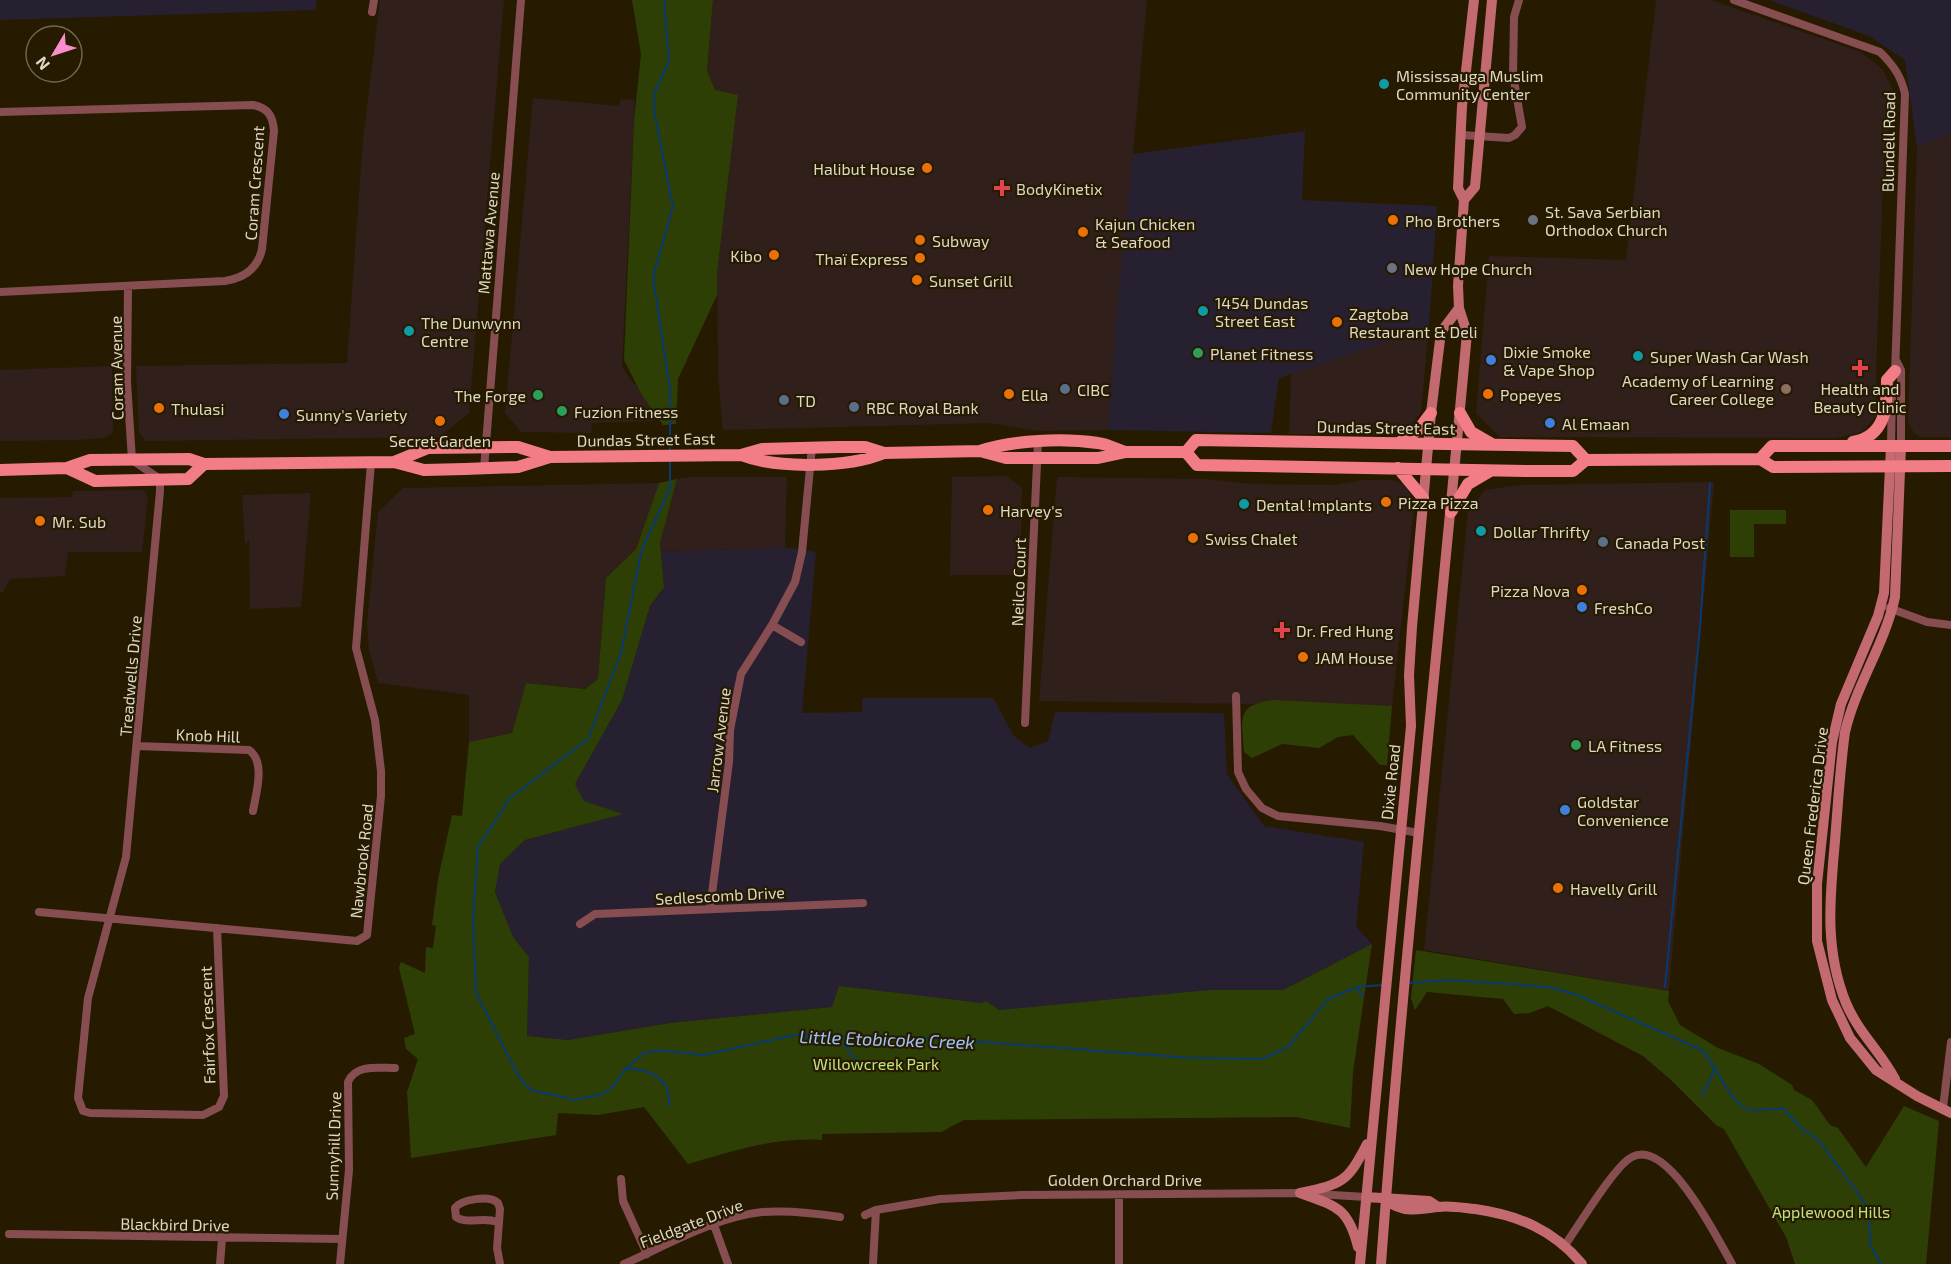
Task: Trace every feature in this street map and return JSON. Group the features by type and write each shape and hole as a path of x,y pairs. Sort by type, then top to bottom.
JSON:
{"main road":[{"name":"Dixie Road","path":"1381,1264 1406,955 1467,333 1459,308 1464,200 1458,188 1474,0"},
{"name":"Dixie Road","path":"1464,200 1475,187 1492,0"},
{"name":"Dixie Road","path":"1360,1260 1411,726 1409,666 1425,468 1441,332 1459,308"},
{"path":"1831,446 1862,440 1879,427 1886,412 1887,380 1895,365"},
{"path":"1398,443 1416,432 1431,413"},
{"path":"1460,413 1472,432 1494,445"},
{"name":"Dundas Street East","path":"1186,452 1196,440 1573,446 1586,460"},
{"name":"Dundas Street East","path":"980,451 1002,443 1038,442 1099,443 1126,452"},
{"name":"Dundas Street East","path":"1760,459 1772,446 1951,446"},
{"name":"Queen Frederica Drive","path":"1896,446 1886,577 1881,605 1847,689 1832,742 1817,884 1816,921 1822,968 1839,1019 1850,1038 1876,1070 1917,1096 1947,1111"},
{"name":"Dundas Street East","path":"394,462 428,448 518,447 550,457"},
{"name":"Dundas Street East","path":"0,471 67,468 90,460 131,454 189,459 204,464 394,462 424,470 518,467 550,457 741,455 762,449 812,447 865,447 884,453 980,451 1005,458 1098,458 1126,452 1186,452 1197,465 1493,470 1573,471 1586,460 1760,459 1773,467 1951,466"},
{"name":"Dundas Street East","path":"741,455 761,462 810,463 866,461 884,453"},
{"name":"Dundas Street East","path":"67,468 95,481 160,480 188,479 204,464"},
{"name":"Queen Frederica Drive","path":"1894,466 1898,577 1893,609 1851,708 1845,732 1828,916 1834,966 1846,1004 1862,1032 1886,1062 1895,1080"},
{"path":"1398,468 1423,498"},
{"path":"1451,512 1468,484 1493,470"},
{"path":"1300,1193 1332,1186 1347,1178 1370,1139"},
{"path":"1300,1193 1342,1210 1353,1226 1360,1260"},
{"name":"Golden Orchard Drive","path":"1365,1197 1386,1200 1402,1209 1428,1210 1438,1207 1495,1212 1521,1219 1545,1230 1565,1245 1582,1264"}],"street":[{"path":"372,12 374,0"},
{"name":"Mattawa Avenue","path":"484,469 521,0"},
{"path":"1462,135 1509,138 1518,133 1522,127 1512,75 1514,17 1519,0"},
{"name":"Blundell Road","path":"1734,0 1880,52 1894,65 1901,78 1905,94 1895,365 1901,370 1896,446"},
{"name":"Coram Crescent","path":"0,112 253,105 264,108 270,115 274,131 263,242 256,265 243,276 225,281 0,292"},
{"name":"Coram Avenue","path":"128,287 127,382 131,454"},
{"name":"Neilco Court","path":"1025,723 1038,442"},
{"name":"Jarrow Avenue","path":"710,909 729,762 729,730 741,674 772,625 795,582 800,562 812,447"},
{"path":"131,454 160,480"},
{"name":"Nawbrook Road","path":"39,912 357,941 367,935 381,786 375,720 356,648 371,463"},
{"name":"Treadwells Drive","path":"109,918 126,857 160,480"},
{"path":"1881,605 1927,622 1951,625"},
{"path":"772,625 801,642"},
{"path":"1236,696 1238,772 1246,789 1262,808 1286,817 1419,834"},
{"name":"Knob Hill","path":"137,746 249,750 258,764 254,811"},
{"name":"Sedlescomb Drive","path":"580,924 595,914 863,903"},
{"name":"Fairfox Crescent","path":"109,918 88,998 84,1025 78,1101 81,1109 90,1113 203,1115 219,1107 224,1096 217,928"},
{"path":"1947,1111 1951,1042"},
{"name":"Sunnyhill Drive","path":"340,1264 349,1170 348,1083 354,1073 362,1069 395,1068"},
{"path":"1565,1245 1618,1171 1630,1158 1641,1154 1656,1156 1668,1166 1707,1221 1732,1264"},
{"path":"621,1179 623,1201 646,1254"},
{"name":"Golden Orchard Drive","path":"865,1215 876,1210 974,1197 1300,1193 1365,1197"},
{"path":"1119,1196 1119,1264"},
{"path":"497,1222 488,1218 459,1220 455,1208 461,1203 491,1199 500,1207 497,1222 500,1264"},
{"path":"873,1264 876,1210"},
{"name":"Fieldgate Drive","path":"624,1264 714,1225 762,1212 840,1217"},
{"path":"714,1225 728,1264"},
{"name":"Blackbird Drive","path":"9,1234 341,1239"},
{"path":"220,1264 222,1239"}],"shaded area":[{"path":"0,0 316,0 316,10 0,20"},
{"path":"380,0 504,0 469,413 439,437 146,441 139,432 136,366 347,363 363,140"},
{"path":"713,0 1147,0 1108,430 1038,431 989,423 723,430 718,375 717,274 738,95 715,90 707,71"},
{"path":"1656,0 1711,0 1861,52 1883,70 1895,94 1884,156 1876,373 1877,415 1862,432 1835,438 1500,437 1476,413 1489,256 1626,260"},
{"path":"1769,0 1951,0 1951,134 1917,147 1905,60 1869,36"},
{"path":"533,98 619,106 620,99 635,100 622,367 633,383 648,390 654,421 592,423 591,433 521,432 505,413"},
{"path":"1305,131 1302,200 1437,206 1429,327 1279,378 1271,433 1108,430 1118,298 1133,154"},
{"path":"1951,134 1951,437 1920,437 1914,433 1908,422 1917,147"},
{"path":"1429,327 1421,412 1408,429 1392,435 1289,434 1291,372"},
{"path":"112,366 113,433 104,438 77,440 0,441 0,370"},
{"path":"1006,476 1022,488 1020,575 950,575 952,477"},
{"path":"787,477 785,547 661,552 660,543 677,479"},
{"path":"1057,477 1207,479 1252,484 1335,485 1363,480 1392,480 1403,484 1413,498 1414,507 1392,706 1039,701"},
{"path":"1714,482 1669,991 1424,950 1468,511 1485,490 1518,485"},
{"path":"659,483 636,549 606,578 598,679 585,689 526,683 512,733 469,742 469,695 378,683 369,650 367,622 378,512 403,488"},
{"path":"143,490 148,496 142,552 68,552 65,576 10,579 3,592 0,592 0,498 72,497 73,491"},
{"path":"311,493 301,607 250,609 249,539 245,545 242,495"},
{"path":"785,547 816,552 802,713 862,712 862,698 993,698 1014,736 1030,748 1048,741 1055,712 1224,713 1227,774 1264,826 1364,842 1356,927 1372,944 1283,990 999,1010 986,1001 981,1003 833,1007 670,1023 568,1040 527,1036 529,957 513,937 495,892 500,864 525,840 622,814 584,801 575,784 622,700 650,606 664,587 661,552"}],"green space":[{"path":"632,0 713,0 707,71 715,90 738,95 717,274 717,295 678,379 676,424 663,425 642,395 624,360 634,121 641,54"},
{"name":"Willowcreek Park","path":"677,479 660,543 664,587 650,606 622,700 575,784 584,801 623,814 525,840 500,864 495,892 513,937 529,957 527,1036 568,1040 670,1023 832,1007 839,986 981,1003 986,1001 999,1010 1210,990 1283,990 1372,944 1353,1072 1350,1128 1296,1117 964,1120 941,1132 822,1134 822,1140 771,1143 688,1164 644,1107 598,1115 558,1113 556,1135 411,1158 407,1092 418,1059 406,1049 404,1038 415,1034 399,968 401,962 425,973 426,947 433,948 436,926 432,925 438,879 452,815 462,816 469,742 512,733 526,683 585,689 598,679 606,578 636,549 659,483"},
{"path":"1730,510 1786,510 1786,524 1754,524 1754,557 1730,557"},
{"path":"1272,700 1392,706 1387,765 1380,765 1353,735 1338,737 1319,748 1282,744 1252,758 1244,752 1243,716 1252,706"},
{"name":"Applewood Hills","path":"1416,950 1669,991 1668,1001 1680,1025 1718,1048 1759,1064 1792,1085 1794,1090 1812,1100 1830,1125 1838,1128 1866,1167 1904,1106 1939,1121 1926,1264 1795,1264 1786,1237 1724,1129 1716,1125 1643,1056 1548,1006 1530,1013 1514,1014 1503,999 1427,992 1415,1010 1411,998"}],"waterway":[{"name":"Little Etobicoke Creek","path":"664,0 669,61 654,94 654,111 673,207 653,277 670,390 670,453"},
{"name":"Little Etobicoke Creek","path":"670,461 670,488 641,552 621,653 588,739 509,799 478,847 473,921 476,993 519,1077 531,1090 575,1100 603,1094 615,1084 625,1069 644,1053 659,1050 703,1055 795,1035 943,1039 1190,1058 1262,1059 1288,1047 1328,999 1357,987 1382,985"},
{"path":"1665,987 1700,627 1710,483"},
{"name":"Little Etobicoke Creek","path":"1409,983 1453,980 1549,987 1577,995 1702,1050 1737,1102 1751,1110 1784,1109 1803,1130 1818,1140 1869,1211 1870,1244 1881,1264"},
{"path":"1357,987 1363,997"},
{"path":"802,1036 845,1045 863,1070"},
{"path":"1702,1096 1716,1067"},
{"path":"625,1069 643,1071 658,1077 667,1088 669,1106"}],"place":[{"name":"Mississauga Muslim Community Center","path":"1384,84"},
{"name":"Halibut House","path":"927,168"},
{"name":"BodyKinetix","path":"1002,188"},
{"name":"Pho Brothers","path":"1393,220"},
{"name":"St. Sava Serbian Orthodox Church","path":"1533,220"},
{"name":"Kajun Chicken & Seafood","path":"1083,232"},
{"name":"Subway","path":"920,240"},
{"name":"Kibo","path":"774,255"},
{"name":"Thaï Express","path":"920,258"},
{"name":"New Hope Church","path":"1392,268"},
{"name":"Sunset Grill","path":"917,280"},
{"name":"1454 Dundas Street East","path":"1203,311"},
{"name":"Zagtoba Restaurant & Deli","path":"1337,322"},
{"name":"The Dunwynn Centre","path":"409,331"},
{"name":"Planet Fitness","path":"1198,353"},
{"name":"Super Wash Car Wash","path":"1638,356"},
{"name":"Dixie Smoke & Vape Shop","path":"1491,360"},
{"name":"Health and Beauty Clinic","path":"1860,368"},
{"name":"CIBC","path":"1065,389"},
{"name":"Academy of Learning Career College","path":"1786,389"},
{"name":"Ella","path":"1009,394"},
{"name":"Popeyes","path":"1488,394"},
{"name":"The Forge","path":"538,395"},
{"name":"TD","path":"784,400"},
{"name":"RBC Royal Bank","path":"854,407"},
{"name":"Thulasi","path":"159,408"},
{"name":"Fuzion Fitness","path":"562,411"},
{"name":"Sunny's Variety","path":"284,414"},
{"name":"Secret Garden","path":"440,421"},
{"name":"Al Emaan","path":"1550,423"},
{"name":"Pizza Pizza","path":"1386,502"},
{"name":"Dental !mplants","path":"1244,504"},
{"name":"Harvey's","path":"988,510"},
{"name":"Mr. Sub","path":"40,521"},
{"name":"Dollar Thrifty","path":"1481,531"},
{"name":"Swiss Chalet","path":"1193,538"},
{"name":"Canada Post","path":"1603,542"},
{"name":"Pizza Nova","path":"1582,590"},
{"name":"FreshCo","path":"1582,607"},
{"name":"Dr. Fred Hung","path":"1282,630"},
{"name":"JAM House","path":"1303,657"},
{"name":"LA Fitness","path":"1576,745"},
{"name":"Goldstar Convenience","path":"1565,810"},
{"name":"Havelly Grill","path":"1558,888"}]}
